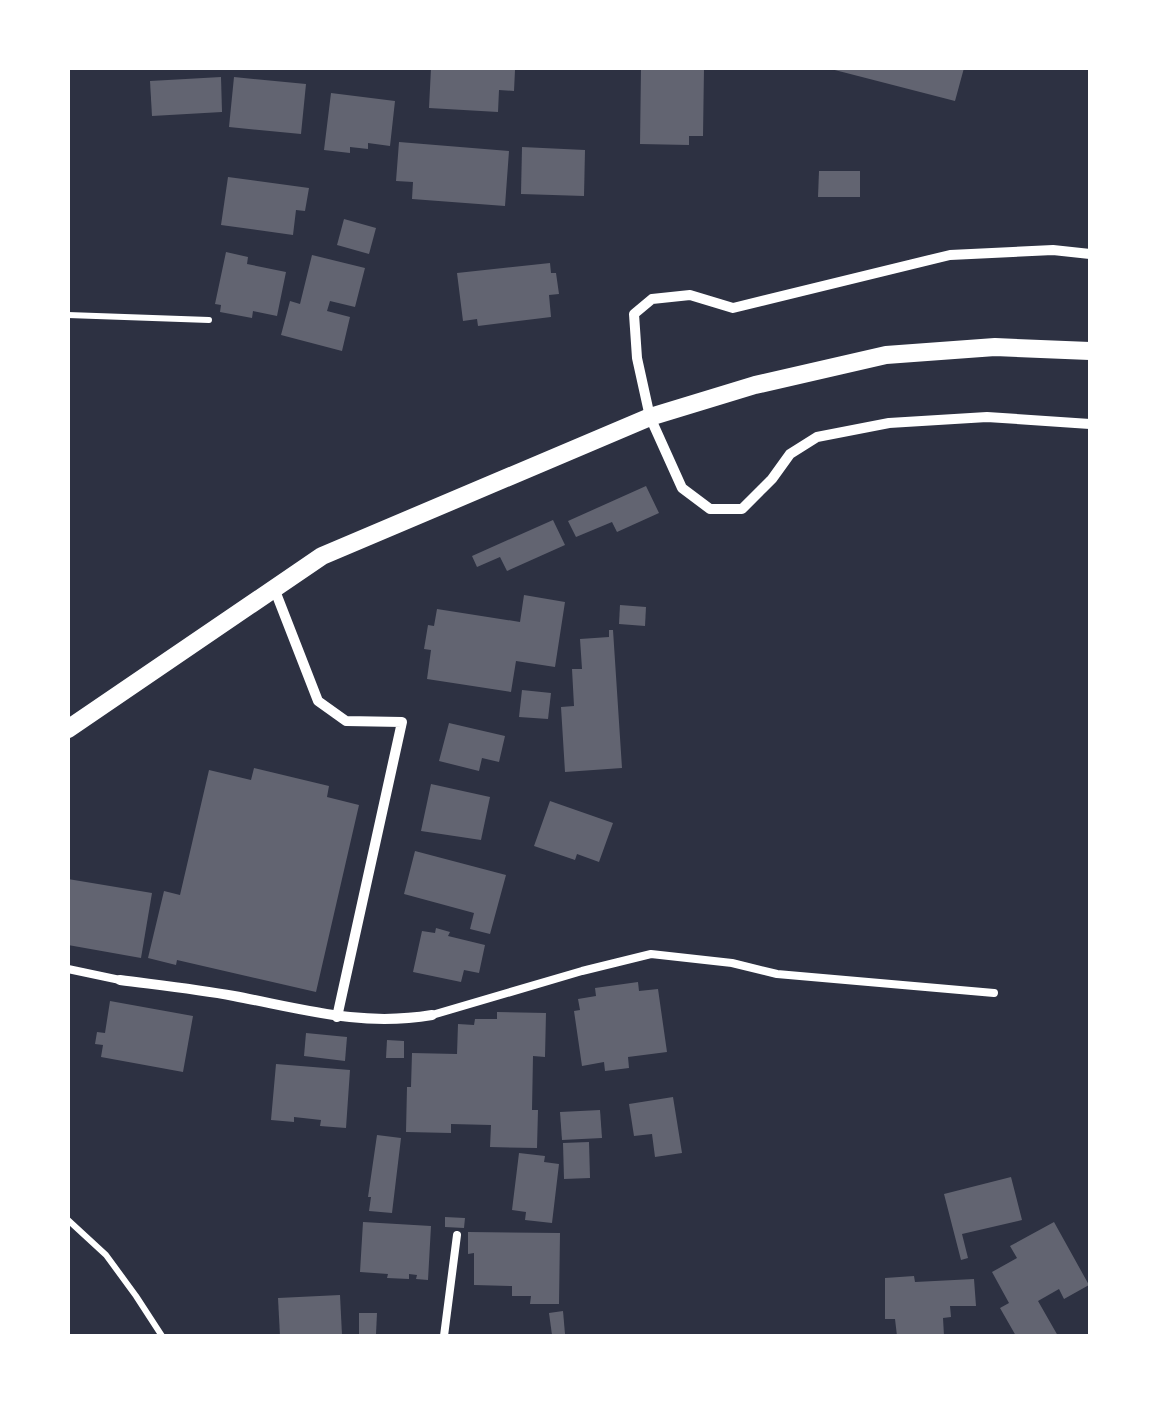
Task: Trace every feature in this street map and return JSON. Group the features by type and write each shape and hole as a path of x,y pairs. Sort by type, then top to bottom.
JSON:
{"street":[{"path":"1090,254 1053,250 950,255 733,308 690,295 652,300 634,314 637,358 650,417 682,488 710,508 742,509 790,454 818,436 889,423 987,416 1090,424"},
{"path":"68,728 322,556 650,417 754,385 886,355 995,348 1090,351"},
{"path":"274,588 318,702 346,721 402,722 337,1018"},
{"path":"120,980 231,996 337,1018 400,1020 432,1015"}],"lane":[{"path":"432,1015 651,954 732,963 778,974 994,994"},
{"path":"68,969 120,980"},
{"path":"444,1336 457,1235"}],"path":[{"path":"68,315 209,320"},
{"path":"68,1220 106,1256 162,1336"}],"building":[{"path":"431,68 515,70 514,91 499,90 498,112 429,108"},
{"path":"641,68 704,68 703,136 689,136 689,145 640,144"},
{"path":"827,68 964,68 955,101"},
{"path":"221,77 222,112 152,116 150,81"},
{"path":"234,77 306,84 301,134 229,127"},
{"path":"331,93 395,101 390,146 368,143 368,149 350,147 350,153 324,150"},
{"path":"399,142 509,151 505,206 412,199 413,182 396,181"},
{"path":"522,147 585,150 584,196 521,194"},
{"path":"819,171 860,171 860,197 818,197"},
{"path":"228,177 309,188 305,211 296,210 293,235 221,225"},
{"path":"344,219 376,228 369,254 337,245"},
{"path":"226,252 248,257 247,264 286,272 277,316 253,311 252,318 220,312 221,305 215,304"},
{"path":"312,255 365,268 355,307 330,301 327,311 350,317 342,351 281,335 290,301 300,304"},
{"path":"550,263 559,294 549,295 551,317 478,326 477,319 463,321 457,273"},
{"path":"646,486 659,513 617,532 612,522 576,537 568,521"},
{"path":"553,520 565,545 507,571 500,557 477,567 472,556"},
{"path":"524,595 565,602 555,667 516,661 511,692 427,679 431,650 424,649 428,625 434,626 437,609 520,622"},
{"path":"620,605 646,607 645,626 619,624"},
{"path":"609,630 613,630 622,768 565,772 561,707 574,706 572,669 582,669 580,639 609,637"},
{"path":"522,690 551,693 548,719 519,717"},
{"path":"449,723 505,736 499,762 482,758 479,771 439,761"},
{"path":"254,768 329,786 327,797 359,805 316,992 177,960 176,965 148,958 164,891 180,895 209,770 251,780"},
{"path":"431,784 490,797 481,840 421,831"},
{"path":"550,801 613,823 599,862 577,854 575,860 534,846"},
{"path":"415,851 506,875 490,934 470,929 474,913 404,894"},
{"path":"68,879 152,893 141,958 68,945"},
{"path":"436,928 450,932 448,936 485,945 479,973 464,970 461,982 413,972 422,931 435,933"},
{"path":"638,982 639,991 658,989 667,1052 628,1057 629,1068 605,1071 604,1062 582,1066 574,1011 580,1010 578,999 596,996 595,988"},
{"path":"110,1001 193,1016 183,1072 101,1057 103,1045 95,1044 97,1032 105,1033"},
{"path":"497,1012 546,1013 545,1057 533,1056 532,1110 538,1110 537,1148 490,1147 491,1125 451,1124 451,1133 406,1132 412,1053 457,1054 458,1024 474,1025 475,1019 497,1019"},
{"path":"306,1033 347,1037 345,1061 304,1056"},
{"path":"387,1040 404,1041 404,1058 386,1058"},
{"path":"276,1064 350,1070 346,1128 320,1126 321,1120 294,1117 294,1122 271,1120"},
{"path":"673,1097 682,1153 655,1157 652,1134 634,1136 629,1104"},
{"path":"600,1110 602,1138 562,1140 560,1112"},
{"path":"377,1135 401,1138 392,1213 369,1211"},
{"path":"589,1142 590,1178 564,1179 563,1143"},
{"path":"519,1153 545,1156 544,1162 559,1164 552,1223 525,1220 526,1212 512,1210"},
{"path":"1011,1177 1022,1220 962,1234 968,1258 961,1260 944,1194"},
{"path":"445,1217 465,1218 464,1228 445,1227"},
{"path":"363,1222 431,1226 428,1280 409,1274 409,1279 360,1272"},
{"path":"1054,1222 1089,1285 1064,1299 1059,1289 1038,1301 1058,1336 1016,1336 1000,1308 1009,1303 992,1272 1017,1258 1010,1246"},
{"path":"468,1232 560,1233 559,1304 530,1304 531,1296 512,1296 512,1286 474,1285 474,1253 468,1254"},
{"path":"914,1276 915,1282 974,1279 976,1306 950,1306 951,1317 943,1318 944,1336 897,1336 895,1319 885,1319 885,1278"},
{"path":"340,1295 342,1335 280,1336 278,1298"},
{"path":"563,1311 565,1334 552,1335 549,1313"},
{"path":"359,1313 377,1313 376,1334 359,1334"}]}
